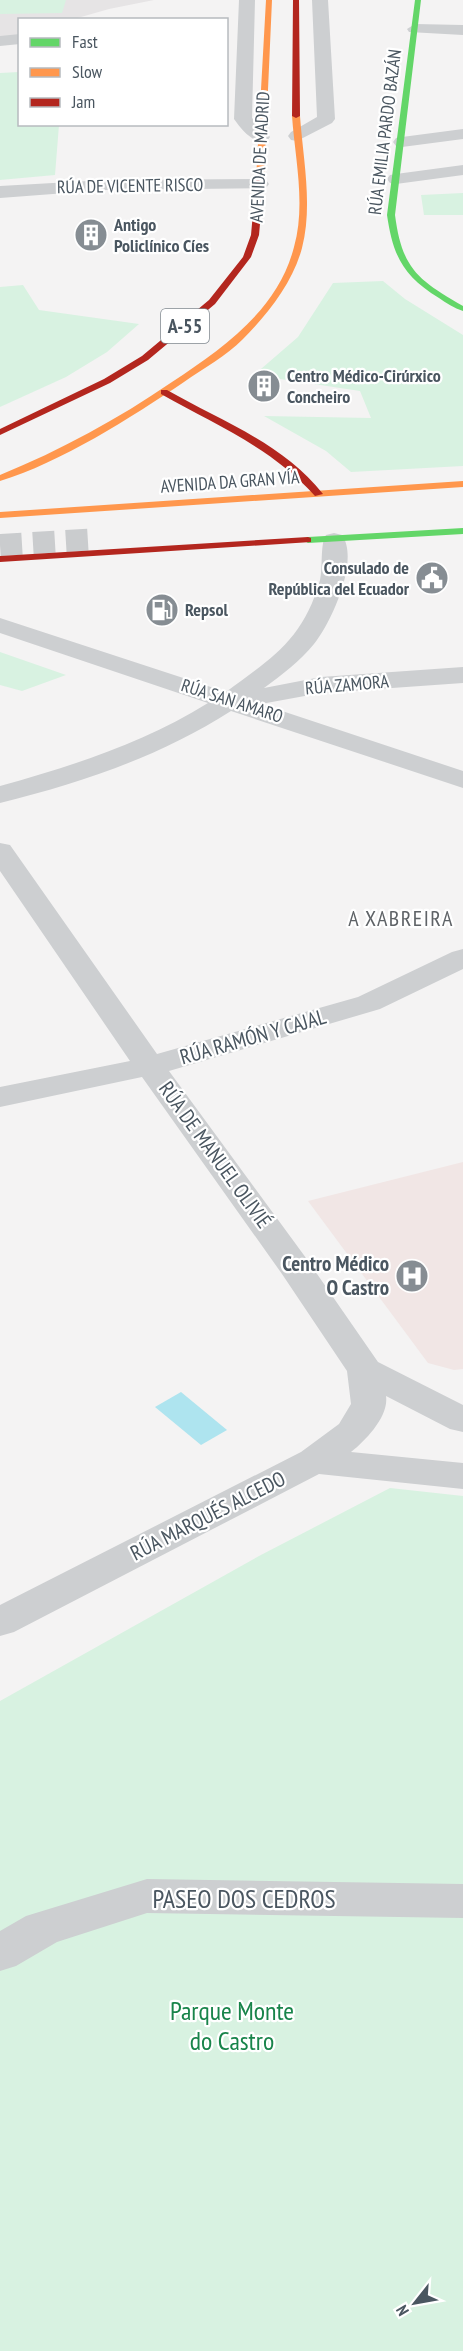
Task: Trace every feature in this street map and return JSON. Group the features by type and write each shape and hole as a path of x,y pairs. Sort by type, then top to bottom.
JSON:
{"main road":[{"name":"AVENIDA DE MADRID","path":"0,432 107,381 145,358 212,302 247,257 255,236 260,184 269,0"},
{"name":"AVENIDA DE MADRID","path":"0,478 70,446 164,392 229,347 265,308 284,282 301,237 303,183 297,136 296,0"},
{"name":"RÚA EMILIA PARDO BAZÁN","path":"418,0 402,142 391,215 394,243 400,258 412,273 429,288 463,309"},
{"path":"164,392 195,412 267,447 311,482 318,494"},
{"name":"AVENIDA DA GRAN VÍA","path":"0,515 463,484"},
{"path":"251,529 334,532 463,531"},
{"path":"0,559 334,532"}],"street":[{"path":"246,0 243,119 261,137"},
{"name":"AVENIDA DE MADRID","path":"297,136 326,119 320,0"},
{"path":"416,29 463,30"},
{"path":"0,41 18,39"},
{"path":"402,142 463,134"},
{"path":"396,179 463,170"},
{"name":"RÚA DE VICENTE RISCO","path":"0,192 106,185 260,184"},
{"path":"0,795 122,757 168,738 232,701 281,662 308,635 334,577 336,553 334,532"},
{"name":"RÚA SAN AMARO","path":"9,628 463,780"},
{"name":"RÚA ZAMORA","path":"232,701 321,686 463,675"},
{"name":"RÚA DE MANUEL OLIVIÉ","path":"0,851 365,1370 463,1420"},
{"name":"RÚA RAMÓN Y CAJAL","path":"0,1097 150,1066 369,1003 463,958"},
{"name":"RÚA MARQUÉS ALCEDO","path":"0,1622 314,1461 353,1432 369,1404 365,1370"},
{"path":"427,1401 463,1391"},
{"path":"314,1461 463,1476"},
{"name":"PASEO DOS CEDROS","path":"0,1953 42,1929 147,1896 463,1901"}],"shaded area":[{"path":"0,0 154,0 78,18 18,18 18,36 0,38"},
{"name":"Centro Médico O Castro","path":"463,1162 463,1369 454,1370 428,1363 308,1201"}],"green space":[{"path":"0,0 66,0 62,13 0,14"},
{"path":"18,72 18,126 59,126 55,175 0,180 0,73"},
{"path":"463,193 463,215 424,215 421,195"},
{"path":"383,281 405,299 463,335 463,466 351,472 326,451 264,416 371,418 360,391 254,375 298,337 333,283"},
{"path":"23,285 39,310 139,324 107,352 66,377 0,407 0,287"},
{"path":"0,652 66,675 22,691 0,685"},
{"name":"Parque Monte do Castro","path":"390,1488 463,1496 463,2351 0,2351 0,1701 259,1556"}],"water":[{"path":"181,1392 227,1430 201,1445 155,1407"}],"tunnel":[{"path":"0,545 98,539"}],"traffic: fast":[{"path":"418,0 391,215 398,250 411,273 433,291 463,309"},
{"path":"308,540 463,531"}],"traffic: slow":[{"path":"260,179 269,0"},
{"path":"0,478 72,445 140,407 219,355 257,318 282,285 298,248 303,199 296,116"},
{"path":"0,515 463,484"}],"traffic: jam":[{"path":"296,0 296,116"},
{"path":"0,432 107,381 145,358 212,302 247,257 255,235 260,179"},
{"path":"164,392 266,448 302,476 318,494"},
{"path":"0,559 308,540"}],"place":[{"name":"Antigo Policlínico Cíes","path":"91,235"},
{"name":"Centro Médico-Cirúrxico Concheiro","path":"264,386"},
{"name":"Consulado de República del Ecuador","path":"432,578"},
{"name":"Repsol","path":"162,610"},
{"name":"Centro Médico O Castro","path":"412,1276"}],"district":[{"name":"A XABREIRA","path":"401,918"}]}
